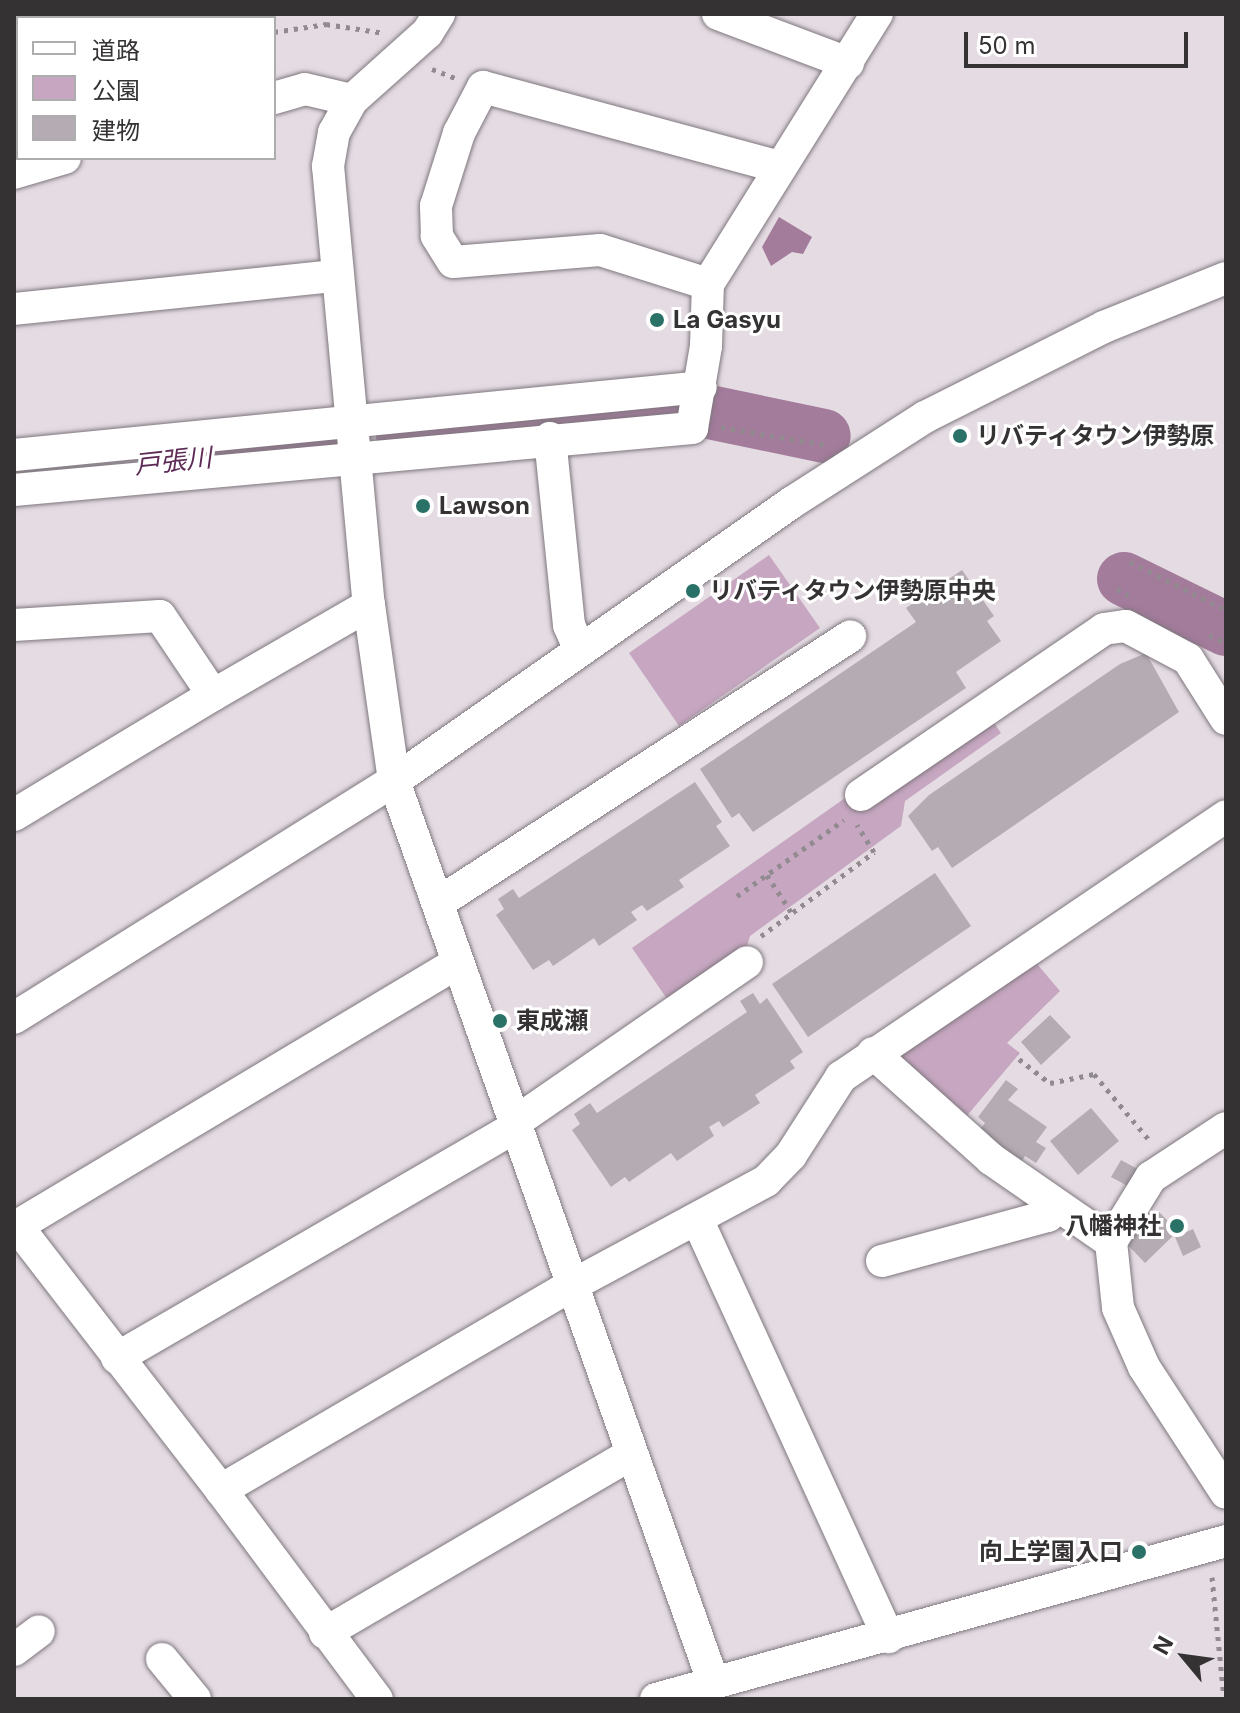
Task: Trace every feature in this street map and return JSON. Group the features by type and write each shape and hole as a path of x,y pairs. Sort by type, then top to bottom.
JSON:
{"street":[{"path":"439,14 409,50 352,100 334,132 328,166 369,605 394,781 569,1287 714,1684"},
{"path":"718,14 848,63"},
{"path":"14,490 550,438 692,428 701,387 708,284 877,14"},
{"path":"708,284 600,250 453,262 437,236 436,206 459,133 483,87 780,167"},
{"path":"276,97 305,89 352,100"},
{"path":"25,167 56,160"},
{"path":"14,309 336,276"},
{"path":"14,1018 394,781 579,648 850,464 997,378 1226,278"},
{"path":"14,455 701,387"},
{"path":"550,438 569,625 579,648"},
{"path":"14,815 369,605"},
{"path":"14,625 160,616 213,695"},
{"path":"861,795 1104,629 1126,626 1188,659 1226,719"},
{"path":"438,903 850,636"},
{"path":"221,1490 569,1287 766,1181 791,1155 841,1077 1226,816"},
{"path":"117,1358 515,1125 747,962"},
{"path":"377,1699 221,1490 16,1227 457,963"},
{"path":"873,1053 991,1159 1111,1242"},
{"path":"1226,1128 1151,1177 1111,1242 1118,1308 1144,1367 1226,1493"},
{"path":"882,1261 1048,1216 1055,1205"},
{"path":"697,1219 888,1637"},
{"path":"325,1633 630,1455"},
{"path":"656,1699 1215,1546"}],"path":[{"path":"276,32 326,24 409,50 483,87"},
{"path":"692,428 731,426 835,447 850,464"},
{"path":"1130,562 1226,610"},
{"path":"737,896 851,815 874,852 762,934 747,962"},
{"path":"767,875 791,912"},
{"path":"1019,1059 1050,1083 1094,1074 1169,1164"},
{"path":"1215,1546 1211,1573 1224,1699"}],"green space":[{"path":"769,555 820,628 679,726 629,653"},
{"path":"980,703 1001,733 905,801 901,826 750,936 743,960 674,1009 632,948"},
{"path":"1032,958 1060,991 1007,1043 1020,1053 965,1118 893,1054"}],"shaded area":[{"path":"779,217 812,237 803,254 792,252 771,266 762,247"}],"building":[{"path":"962,570 994,616 987,621 1001,641 956,672 966,688 753,832 739,813 732,818 700,769 916,622 906,608"},
{"path":"1146,653 1179,712 952,868 938,847 932,851 908,816 929,795 1120,664"},
{"path":"695,782 722,822 716,826 730,846 679,880 684,887 647,911 642,905 631,912 637,920 599,946 594,938 553,966 549,960 533,970 496,915 504,909 498,899 513,889 519,898"},
{"path":"935,873 971,926 808,1037 772,984"},
{"path":"753,993 760,1004 767,998 803,1052 790,1061 795,1068 755,1095 760,1103 723,1127 719,1121 709,1127 714,1136 677,1161 671,1153 629,1182 625,1177 611,1187 572,1130 580,1124 574,1114 590,1103 597,1113 747,1012 740,1001"},
{"path":"1050,1015 1071,1037 1041,1065 1021,1042"},
{"path":"1006,1080 1018,1089 1008,1100 1047,1127 1036,1142 1046,1148 1036,1163 1025,1156 1022,1161 978,1132 985,1123 978,1117"},
{"path":"1091,1108 1119,1141 1078,1175 1050,1141"},
{"path":"1121,1160 1143,1172 1133,1189 1111,1177"},
{"path":"1157,1210 1178,1231 1145,1263 1124,1241"},
{"path":"1193,1229 1201,1247 1183,1256 1175,1237"}],"waterway":[{"name":"戸張川","path":"403,435 673,411"},
{"name":"戸張川","path":"714,413 824,436"},
{"name":"戸張川","path":"188,459 328,444"},
{"name":"戸張川","path":"1124,579 1226,629"}],"place":[{"name":"La Gasyu","path":"657,320"},
{"name":"リバティタウン伊勢原","path":"960,436"},
{"name":"Lawson","path":"423,506"},
{"name":"リバティタウン伊勢原中央","path":"693,591"},
{"name":"東成瀬","path":"500,1021"},
{"name":"八幡神社","path":"1177,1226"},
{"name":"向上学園入口","path":"1139,1552"}]}
